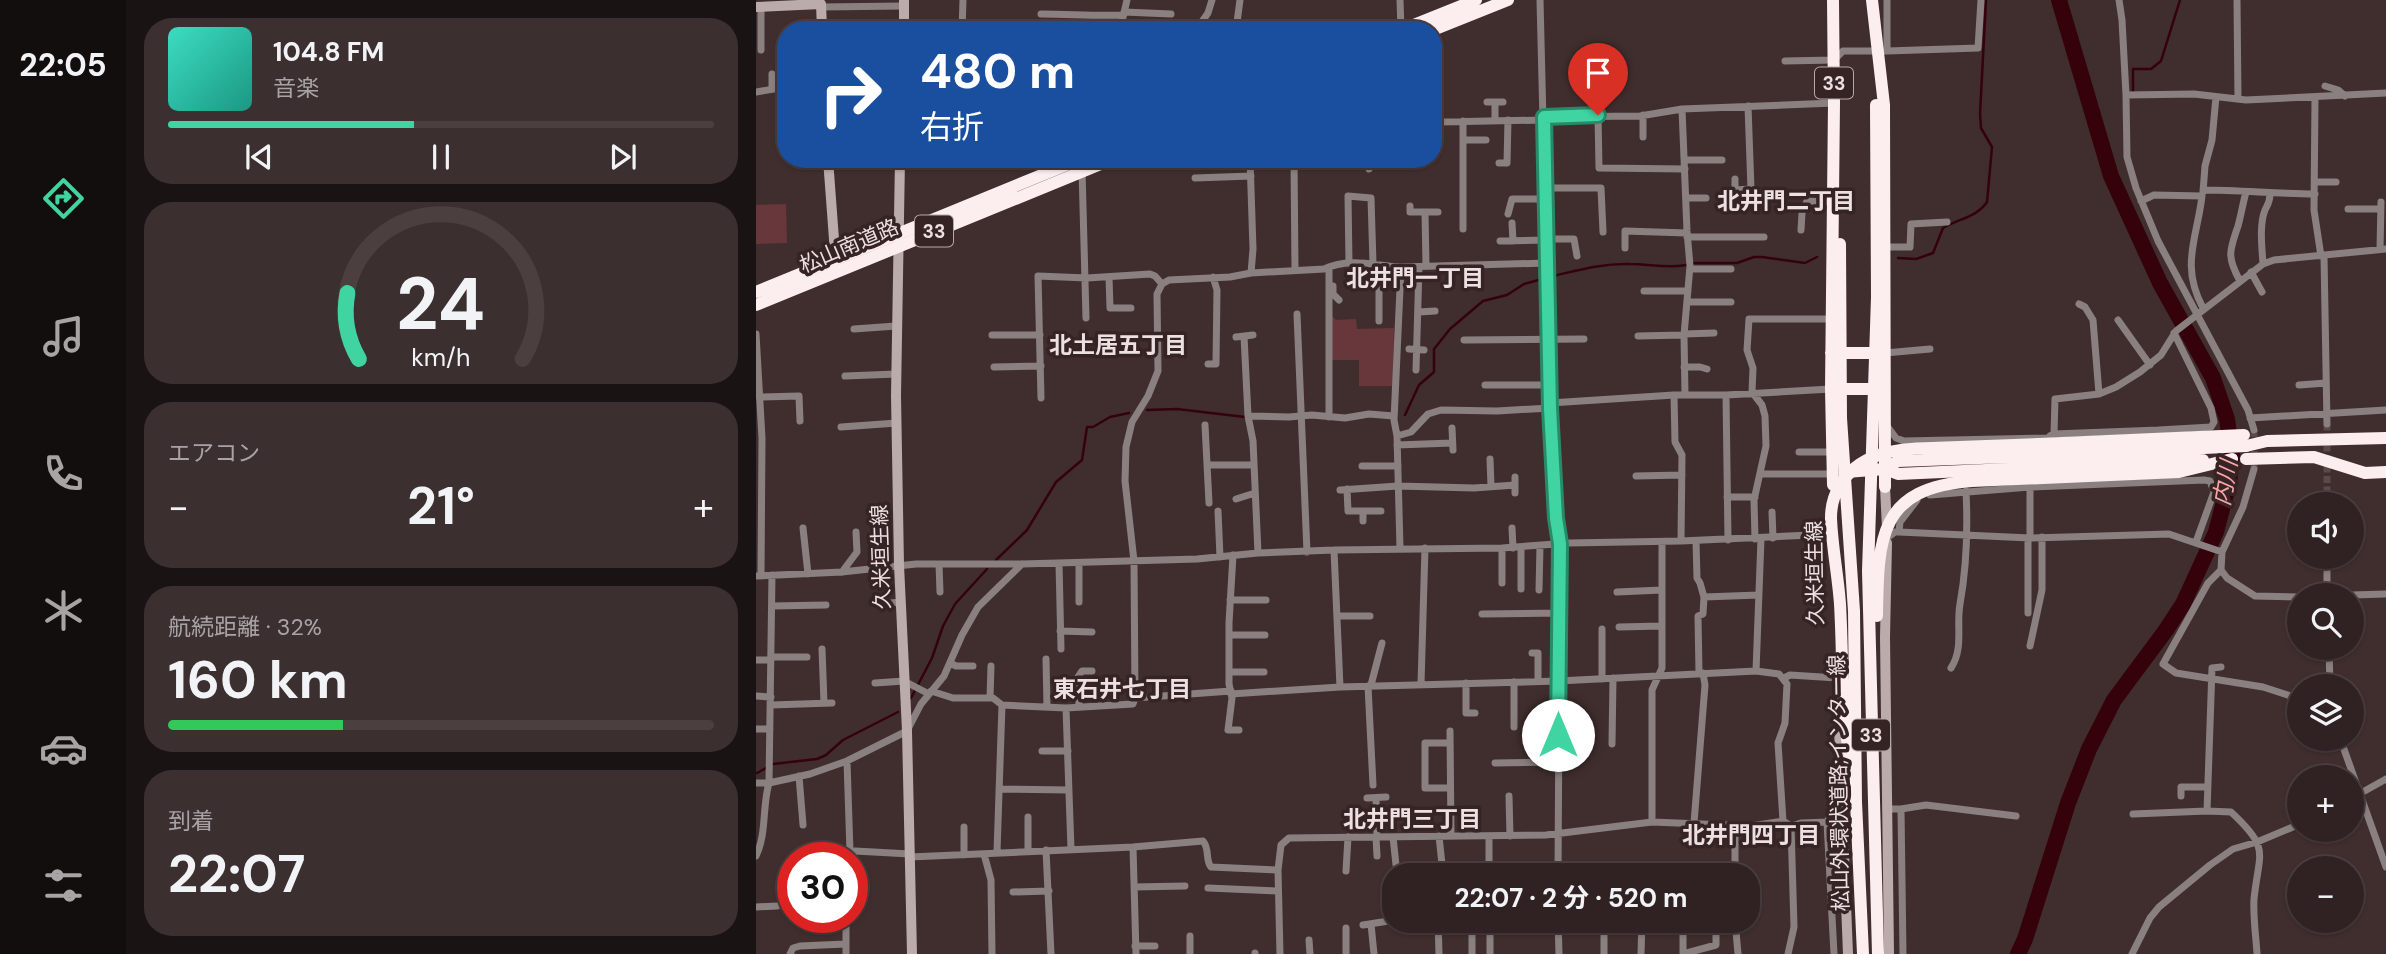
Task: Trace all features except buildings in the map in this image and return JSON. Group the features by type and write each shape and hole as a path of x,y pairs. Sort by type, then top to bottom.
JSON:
{"highway":[{"path":"1424,21 1476,0"},
{"path":"1442,26 1508,0"},
{"name":"33","path":"1833,0 1833,479"},
{"name":"33","path":"1872,0 1883,50 1885,487"},
{"name":"松山外環状道路;インター線","path":"1878,954 1871,768 1869,515 1875,372 1876,105 1881,71"},
{"name":"松山外環状道路;インター線","path":"1833,166 1840,244 1842,451 1854,611 1856,802 1863,954"},
{"name":"松山南道路","path":"756,305 836,266 1070,168"},
{"name":"松山南道路","path":"756,292 836,266"},
{"path":"1831,353 1885,353"},
{"path":"1831,389 1886,389"},
{"path":"1885,469 1898,474 2030,468 2244,446 2267,441 2386,438"},
{"path":"1833,479 1885,469 1898,461 2244,446"},
{"path":"1871,768 1876,693 1877,598 1882,539 1894,514 1906,502 1924,490 1947,483 2179,472 2244,446"},
{"path":"1856,802 1845,721 1840,602 1831,518 1835,496 1845,477 1858,466 1879,454 1907,448 2244,446 2314,457 2365,473 2386,472"}],"main road":[{"path":"758,7 821,3 822,21"},
{"path":"904,3 904,21"},
{"path":"829,168 836,266"},
{"name":"久米垣生線","path":"900,168 896,326 899,565 912,685 906,731 912,954"},
{"name":"久米垣生線","path":"1833,479 1832,534 1847,954"},
{"path":"1885,487 1889,954"},
{"path":"1835,627 1885,625"},
{"path":"1842,809 1886,809"}],"street":[{"path":"962,21 963,0"},
{"path":"1122,21 1127,0"},
{"path":"1202,21 1212,0"},
{"path":"1237,21 1240,0"},
{"path":"1400,0 1401,21"},
{"path":"1540,0 1549,386 1556,518 1560,544 1558,863"},
{"path":"1883,50 1887,0"},
{"path":"1785,61 1833,60 1843,51 1978,48 1981,0"},
{"path":"2119,0 2126,96 2127,157 2141,201 2178,281 2198,312 2250,418 2244,446"},
{"path":"2238,0 2238,99"},
{"path":"821,3 904,3"},
{"path":"758,7 759,45"},
{"path":"1041,14 1171,14"},
{"path":"772,74 772,88"},
{"path":"2325,86 2338,90 2344,96"},
{"path":"756,92 777,88"},
{"path":"2126,96 2179,94 2246,100 2386,93"},
{"path":"2198,312 2191,258 2205,166 2212,140 2216,97"},
{"path":"2315,98 2315,220 2322,256 2327,424"},
{"path":"1495,102 1495,121"},
{"path":"1442,123 1598,115 1643,116 1652,112 1682,109 1834,103"},
{"path":"1735,190 1751,189 1748,106"},
{"path":"1682,109 1690,269 1684,335 1685,395"},
{"path":"1598,115 1600,168 1685,165 1722,160"},
{"path":"1643,116 1643,137"},
{"path":"1499,163 1507,163 1508,120"},
{"path":"1463,121 1463,229"},
{"path":"1463,141 1486,140"},
{"path":"1082,168 1086,318"},
{"path":"1251,168 1254,249 1251,273"},
{"path":"1294,168 1295,270"},
{"path":"1195,178 1251,176"},
{"path":"1735,178 1735,199"},
{"path":"2316,182 2336,182"},
{"path":"1545,188 1601,188 1602,232"},
{"path":"2240,281 2234,272 2230,251 2246,192"},
{"path":"2141,201 2154,195 2203,193 2315,194"},
{"path":"2263,264 2262,232 2270,194"},
{"path":"1349,263 1348,196 1371,198 1379,321"},
{"path":"1686,198 1706,198"},
{"path":"1508,214 1512,199 1546,199"},
{"path":"1801,230 1802,214 1807,201 1833,202"},
{"path":"2028,613 2030,487 2051,436 2054,399 2099,394 2116,387 2150,365 2161,355 2175,332 2263,264 2274,260 2383,249 2380,205 2348,209"},
{"path":"1410,206 1410,212 1438,212"},
{"path":"1416,370 1425,212"},
{"path":"1885,247 1910,247 1911,223 1947,222"},
{"path":"1512,223 1513,241"},
{"path":"1737,226 1737,237"},
{"path":"1625,248 1625,231 1760,237 1756,227"},
{"path":"1500,241 1574,239 1577,256"},
{"path":"1162,284 1177,279 1349,263 1401,267 1547,263"},
{"path":"1331,265 1333,294 1339,300"},
{"path":"1329,417 1331,265"},
{"path":"1400,548 1394,416 1401,267"},
{"path":"1690,269 1731,269"},
{"path":"2251,272 2262,292"},
{"path":"1041,398 1038,276 1110,277 1150,274 1156,276 1162,284"},
{"path":"1110,277 1110,308 1131,308"},
{"path":"1208,364 1216,364 1217,290 1213,277"},
{"path":"1002,705 1066,708 1133,704 1136,698 1134,561 1125,481 1126,447 1132,422 1148,396 1158,372 1156,300 1162,284"},
{"path":"1644,291 1688,291"},
{"path":"1687,302 1731,302"},
{"path":"2079,304 2085,307 2093,320 2099,394"},
{"path":"1419,312 1435,312"},
{"path":"1297,314 1307,552"},
{"path":"1756,671 1759,595 1755,497 1766,446 1765,416 1762,405 1752,393 1753,368 1747,350 1749,319 1831,319"},
{"path":"2118,320 2150,365"},
{"path":"854,329 896,326"},
{"path":"1885,422 1896,438 1904,440 2051,436 2211,427 2214,422 2211,408 2175,332"},
{"path":"1638,336 1714,333"},
{"path":"756,334 759,397 759,576 842,572 899,565 1079,563 1334,550 1502,548 1832,534"},
{"path":"992,334 1040,335"},
{"path":"1253,335 1240,336 1252,434 1258,553"},
{"path":"1464,340 1584,339"},
{"path":"1885,353 1930,349"},
{"path":"994,367 1041,366"},
{"path":"1684,367 1700,366 1707,369"},
{"path":"845,376 897,374"},
{"path":"2299,386 2326,383"},
{"path":"1485,385 1549,386"},
{"path":"1397,441 1411,432 1428,414 1441,410 1497,411 1674,395 1831,389"},
{"path":"1674,395 1675,442 1682,455 1681,541"},
{"path":"1726,395 1728,540"},
{"path":"759,397 799,396 800,421"},
{"path":"2250,418 2386,410"},
{"path":"1248,416 1394,416"},
{"path":"841,427 897,423"},
{"path":"1205,425 1209,503"},
{"path":"1397,441 1453,447 1452,428"},
{"path":"2159,430 2160,481"},
{"path":"1799,452 1832,452"},
{"path":"1490,459 1491,486"},
{"path":"1207,465 1254,465"},
{"path":"1362,466 1398,466"},
{"path":"2255,470 2243,507 2220,551 2221,570 2227,578 2255,596 2287,597"},
{"path":"1761,474 1833,479"},
{"path":"1636,476 1682,475"},
{"path":"1899,532 1902,519 1921,497 2030,487 2204,480 2210,481 2214,492 2197,543"},
{"path":"1381,511 1348,512 1344,489 1515,485"},
{"path":"1951,668 1959,645 1960,606 1966,567 1966,491"},
{"path":"1237,499 1255,493"},
{"path":"1727,497 1755,497"},
{"path":"1218,511 1220,556"},
{"path":"1363,511 1363,521"},
{"path":"1772,512 1773,538"},
{"path":"803,528 808,574"},
{"path":"1512,528 1517,547 1521,589"},
{"path":"842,572 856,552 856,532"},
{"path":"1887,538 1895,532 2029,538 2160,533 2178,536 2220,551"},
{"path":"2030,646 2042,590 2042,537"},
{"path":"1694,823 1705,685 1701,673 1698,616 1703,614 1704,597 1696,578 1696,541"},
{"path":"1652,822 1653,690 1662,668 1662,542"},
{"path":"1539,590 1540,546"},
{"path":"1421,684 1425,548"},
{"path":"1502,548 1502,583"},
{"path":"1334,550 1340,687"},
{"path":"1233,555 1228,730 1239,730"},
{"path":"1059,563 1061,649"},
{"path":"1079,563 1079,602"},
{"path":"939,564 940,592"},
{"path":"756,783 799,776 848,761 906,731 940,681 978,607 1022,564"},
{"path":"2221,570 2208,583 2163,664 2176,673 2263,687 2287,695"},
{"path":"756,856 762,843 769,783 772,575"},
{"path":"1617,592 1662,590"},
{"path":"2364,595 2386,594"},
{"path":"1704,597 1759,595"},
{"path":"1230,600 1266,600"},
{"path":"880,604 901,602"},
{"path":"772,606 826,605"},
{"path":"1482,614 1559,613"},
{"path":"1498,614 1498,624"},
{"path":"1337,616 1370,615"},
{"path":"1619,627 1662,626"},
{"path":"1602,629 1602,679"},
{"path":"1060,631 1092,632"},
{"path":"1229,635 1265,635"},
{"path":"1373,785 1368,770 1366,729 1369,686 1378,648"},
{"path":"756,696 771,701 828,703 822,649"},
{"path":"1532,653 1538,653 1538,681"},
{"path":"756,660 807,657"},
{"path":"1046,659 1047,707"},
{"path":"950,663 956,666 973,666"},
{"path":"990,698 991,666"},
{"path":"2207,811 2212,668 2221,667"},
{"path":"1079,707 1078,677 1082,671 1092,671"},
{"path":"1136,698 1340,687 1602,679 1659,674 1756,671 1774,673 1784,678 1787,688 1785,723 1778,743 1783,821"},
{"path":"1229,672 1264,672"},
{"path":"1784,678 1790,675 1837,678"},
{"path":"1612,744 1616,731 1613,678"},
{"path":"1514,682 1514,727"},
{"path":"875,683 912,685 930,693 953,698 990,698 1002,705 997,852"},
{"path":"1466,683 1466,713 1475,713"},
{"path":"1066,708 1072,849"},
{"path":"756,729 770,729"},
{"path":"1450,732 1451,836"},
{"path":"1450,743 1424,743 1425,788 1450,788"},
{"path":"1042,751 1068,751"},
{"path":"848,761 848,842"},
{"path":"1495,763 1558,762"},
{"path":"799,776 803,825"},
{"path":"2364,791 2386,779"},
{"path":"2181,796 2181,787 2207,787"},
{"path":"999,789 1069,790"},
{"path":"1509,796 1510,835"},
{"path":"1377,856 1372,798 1386,797"},
{"path":"2364,804 2386,867"},
{"path":"1886,809 1926,805 2016,816"},
{"path":"1834,954 1827,822 1835,808 1842,809"},
{"path":"1901,809 1903,954"},
{"path":"2133,814 2231,812 2248,827 2261,854 2254,901 2257,954"},
{"path":"1028,817 1028,850"},
{"path":"1280,954 1278,870 1281,845 1289,838 1546,835 1652,822 1735,826 1783,821 1791,827"},
{"path":"1791,827 1801,823 1827,822"},
{"path":"1735,826 1735,863"},
{"path":"964,827 964,855"},
{"path":"1788,954 1794,927 1791,827"},
{"path":"2132,954 2150,918 2159,907 2233,849 2287,829"},
{"path":"1439,836 1442,863"},
{"path":"1489,836 1489,863"},
{"path":"1346,871 1348,837"},
{"path":"1393,837 1396,863"},
{"path":"868,854 964,855 1203,841 1207,845 1208,864 1211,867 1278,870"},
{"path":"1133,847 1136,950 1155,946"},
{"path":"1046,850 1051,954"},
{"path":"984,854 991,880 992,954"},
{"path":"1134,887 1185,886"},
{"path":"1208,888 1278,891"},
{"path":"1013,892 1049,891"},
{"path":"756,907 777,906"},
{"path":"1374,954 1367,925 1382,924"},
{"path":"1346,928 1346,954"},
{"path":"846,933 846,954"},
{"path":"1438,933 1439,954"},
{"path":"1472,933 1472,954"},
{"path":"1490,933 1490,954"},
{"path":"1558,933 1559,954"},
{"path":"1604,933 1604,954"},
{"path":"1642,933 1642,954"},
{"path":"1683,933 1683,954 1716,945 1716,933"},
{"path":"1736,933 1738,954"},
{"path":"1190,936 1190,954"},
{"path":"1309,940 1310,954"},
{"path":"790,954 793,948 800,946 846,944"}],"shaded area":[{"path":"786,204 787,243 756,244 756,205"},
{"path":"1332,316 1336,320 1356,319 1357,329 1394,328 1393,386 1359,386 1359,360 1332,360"}],"waterway":[{"path":"1898,258 1916,259 1933,253 1943,228 1973,214 1987,202 1992,147 1981,128 1980,114 1986,0"},
{"name":"内川","path":"2018,954 2068,803 2089,749 2114,700 2183,604 2216,532 2229,483 2232,455 2227,419 2213,378 2160,283 2111,176 2059,0"},
{"path":"2133,92 2133,69 2151,69 2161,61 2180,0"},
{"path":"1694,263 1737,263 1754,257 1805,263 1817,257"},
{"path":"1553,276 1610,265 1686,265"},
{"path":"1405,415 1419,385 1434,372 1434,349 1450,329 1483,301 1507,295 1524,284 1542,279"},
{"path":"1147,410 1177,409 1245,417"},
{"path":"996,560 1027,530 1056,482 1082,460 1087,427 1093,427 1110,417 1129,413"},
{"path":"911,698 955,604 987,569"},
{"path":"773,764 817,759 843,740 898,712"},
{"path":"757,773 766,768"}],"tunnel":[{"path":"2327,424 2327,492"},
{"path":"2254,430 2254,469"}],"district":[{"name":"北井門二丁目","path":"1786,201"},
{"name":"北井門一丁目","path":"1415,278"},
{"name":"北土居五丁目","path":"1118,345"},
{"name":"東石井七丁目","path":"1122,689"},
{"name":"北井門三丁目","path":"1412,819"},
{"name":"北井門四丁目","path":"1751,835"}],"route":[{"path":"1558,735 1560,544 1550,408 1544,117 1598,115"}]}
